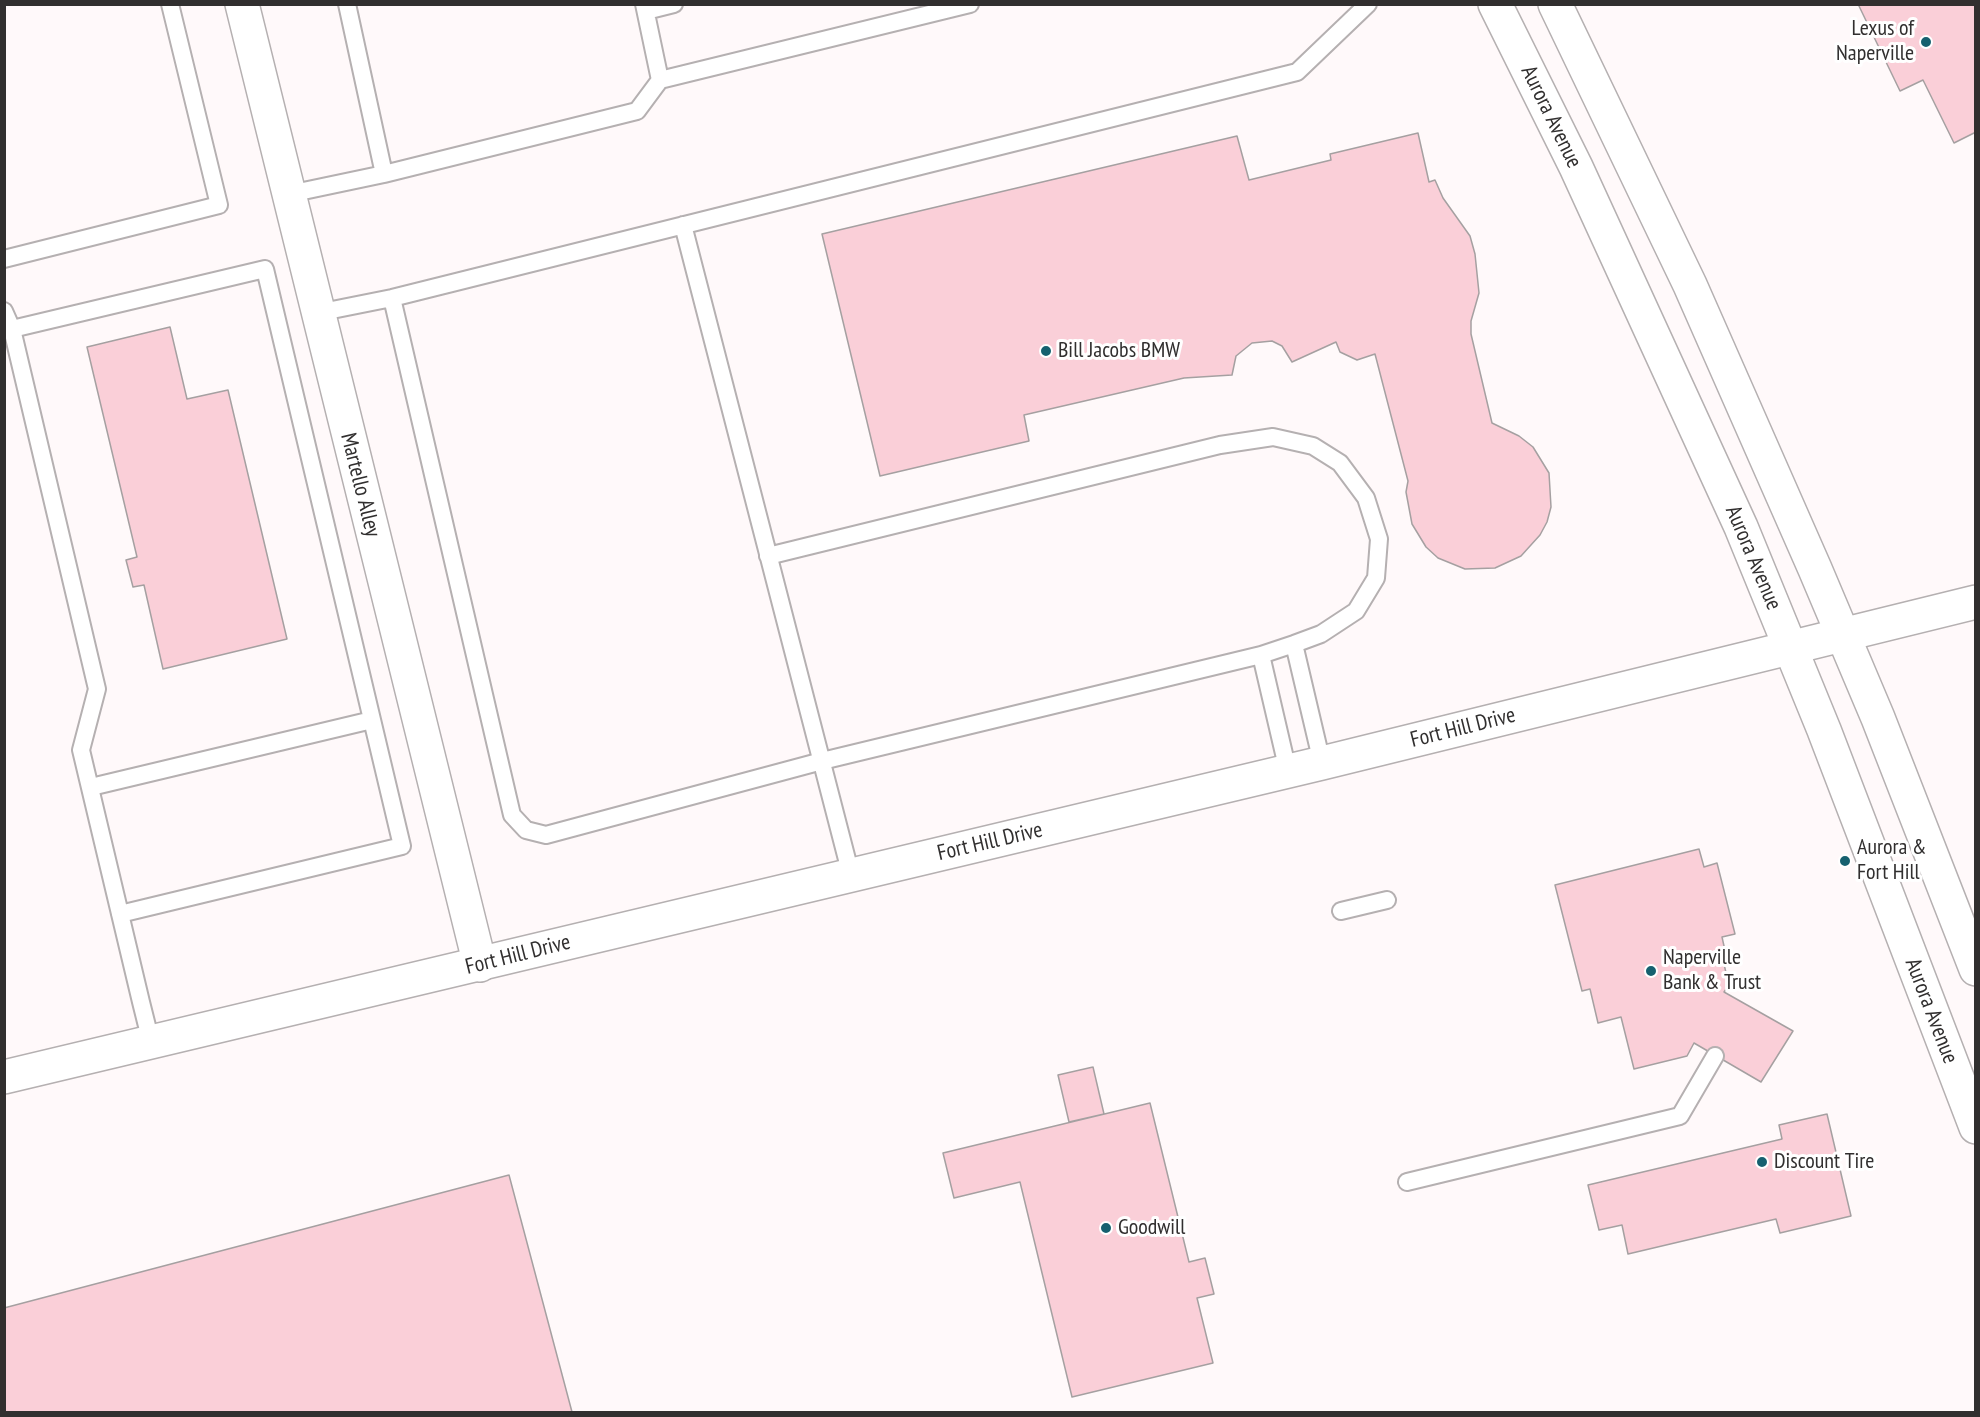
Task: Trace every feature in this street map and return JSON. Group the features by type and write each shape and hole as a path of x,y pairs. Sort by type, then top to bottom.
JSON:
{"street":[{"name":"Martello Alley","path":"242,4 480,965"},
{"path":"1555,4 1690,285 1843,636 1976,969"},
{"name":"Aurora Avenue","path":"1492,6 1576,167 1741,527 1791,647 1976,1127"},
{"name":"Fort Hill Drive","path":"4,1077 1322,763 1976,602"}],"lane":[{"path":"4,259 219,205 170,4"},
{"path":"347,4 384,174"},
{"path":"660,80 645,8 674,4"},
{"path":"289,194 384,174 638,111 660,80 970,4"},
{"path":"317,313 392,297 1297,72 1364,6"},
{"path":"683,225 851,875"},
{"path":"12,329 264,269 402,846 120,914"},
{"path":"392,297 512,815 526,830 546,835 822,761 1261,655 1294,644 1321,634 1356,611 1376,579 1379,539 1366,498 1340,463 1313,446 1274,437 1220,445 768,556"},
{"path":"4,311 12,329 97,689 81,750 151,1042"},
{"path":"1294,644 1322,763"},
{"path":"1261,655 1288,771"},
{"path":"91,787 372,720"},
{"path":"1341,911 1387,900"},
{"path":"1407,1182 1680,1116 1715,1056"}],"building":[{"name":"Lexus of Naperville","path":"1858,4 1976,4 1976,132 1954,143 1923,80 1900,91"},
{"name":"Bill Jacobs BMW","path":"1418,133 1429,182 1435,180 1443,198 1470,236 1475,254 1479,293 1471,321 1471,334 1492,423 1519,436 1533,447 1549,473 1551,507 1547,522 1540,535 1521,556 1495,568 1465,569 1438,558 1426,547 1412,524 1406,492 1408,481 1375,354 1357,360 1340,352 1336,342 1292,362 1282,346 1272,341 1252,343 1236,356 1232,375 1184,378 1024,415 1029,441 880,476 822,234 1237,136 1249,180 1331,160 1330,154"},
{"path":"170,327 187,399 228,390 287,639 163,669 144,585 133,587 126,560 137,557 87,347"},
{"name":"Naperville Bank & Trust","path":"1699,849 1704,867 1717,863 1735,934 1722,937 1726,955 1722,956 1729,985 1724,992 1793,1031 1761,1082 1694,1043 1687,1056 1634,1069 1621,1017 1598,1023 1590,989 1582,991 1555,885"},
{"path":"1093,1067 1104,1114 1069,1122 1058,1075"},
{"name":"Goodwill","path":"1150,1103 1189,1262 1205,1258 1214,1294 1197,1298 1213,1363 1072,1397 1020,1182 954,1198 943,1153"},
{"name":"Discount Tire","path":"1827,1114 1851,1216 1780,1233 1776,1219 1628,1254 1622,1225 1599,1230 1588,1185 1782,1139 1779,1125"},
{"path":"509,1175 572,1412 4,1412 4,1308"}],"place":[{"name":"Lexus of Naperville","path":"1926,42"},
{"name":"Bill Jacobs BMW","path":"1046,351"},
{"name":"Aurora & Fort Hill","path":"1845,861"},
{"name":"Naperville Bank & Trust","path":"1651,971"},
{"name":"Discount Tire","path":"1762,1162"},
{"name":"Goodwill","path":"1106,1228"}]}
